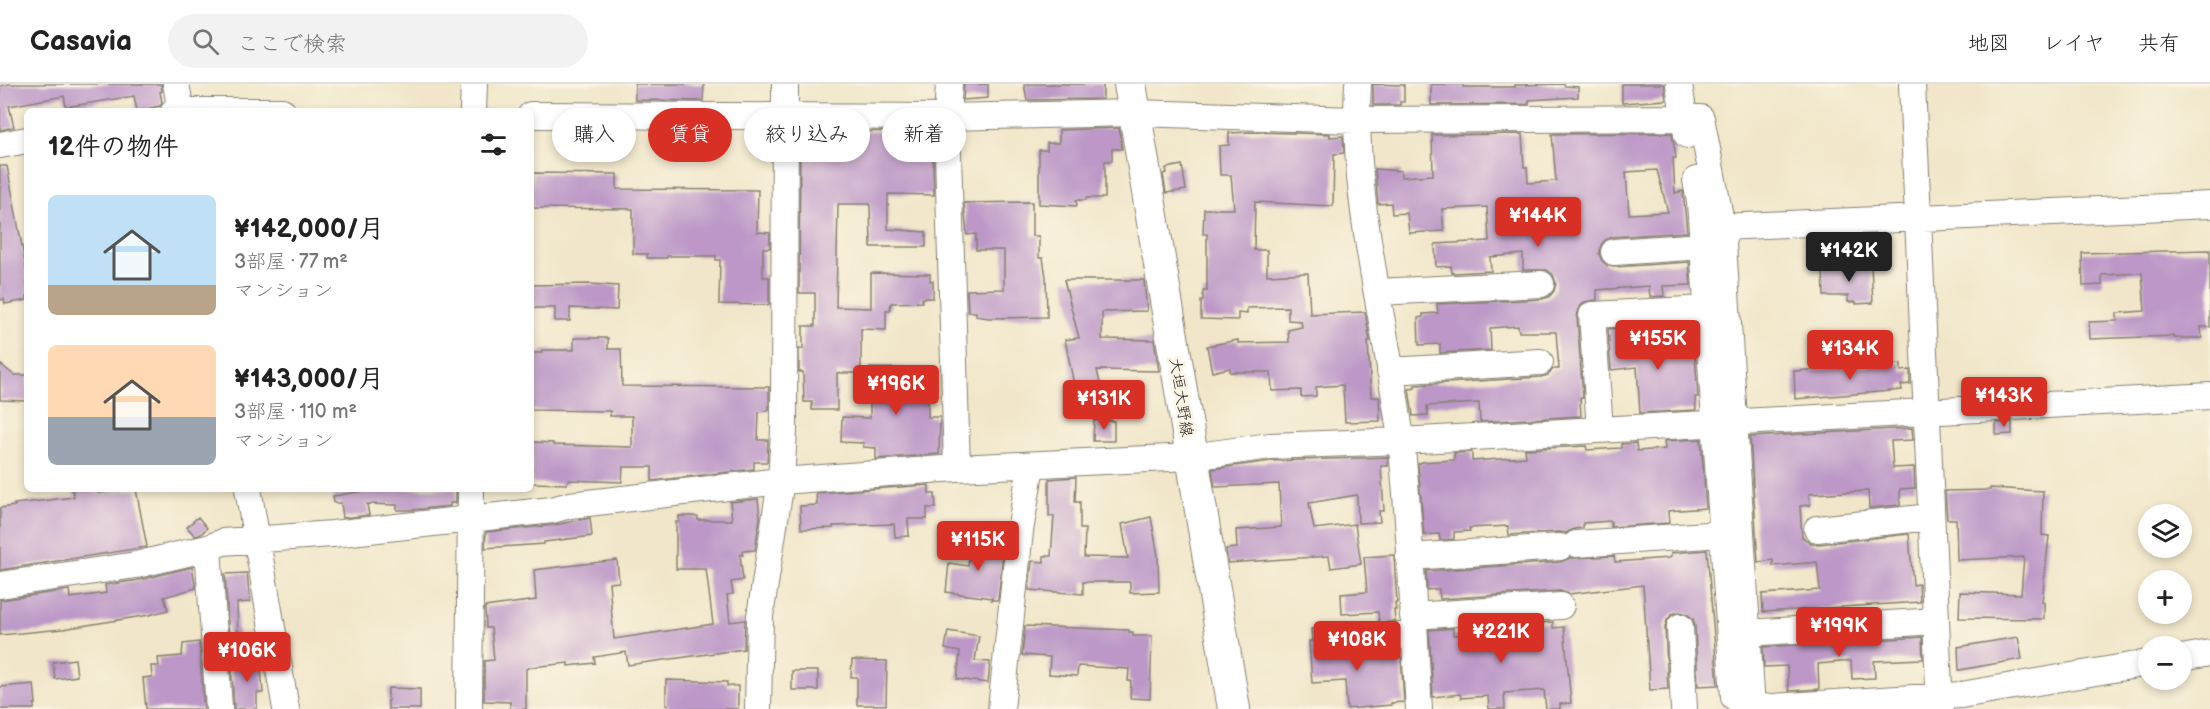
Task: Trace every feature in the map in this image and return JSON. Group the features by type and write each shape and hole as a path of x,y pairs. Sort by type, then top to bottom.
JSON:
{"main road":[{"name":"大垣大野線","path":"1132,99 1234,709"}],"street":[{"path":"176,84 178,108"},
{"path":"473,108 474,84"},
{"path":"784,108 785,84"},
{"path":"948,108 949,84"},
{"path":"1358,84 1356,120 1358,167 1401,441 1419,709"},
{"path":"1679,84 1683,119 1700,202 1707,309 1723,422 1747,633 1752,709"},
{"path":"1912,84 1940,703"},
{"path":"966,115 1132,99 1356,120 1701,118 1722,227 1722,534 1735,709"},
{"path":"534,115 744,116"},
{"path":"0,145 24,141"},
{"path":"758,709 760,616 781,481 784,430 784,162"},
{"path":"948,162 957,468"},
{"path":"1722,227 2210,205"},
{"path":"1614,252 1703,246"},
{"path":"1377,292 1540,284"},
{"path":"1600,430 1592,315 1707,309"},
{"path":"1390,371 1540,362"},
{"path":"0,585 136,565 208,548 223,542 332,534 471,519 781,481 957,468 1191,457 1270,446 1401,441 2210,396"},
{"path":"1001,709 1020,531 1031,466"},
{"path":"249,492 286,709"},
{"path":"469,709 471,492"},
{"path":"1817,529 1931,517"},
{"path":"1409,557 1722,534"},
{"path":"208,548 219,709"},
{"path":"1347,640 1413,626 1561,606"},
{"path":"1747,633 1936,621"},
{"path":"1680,627 1684,709"},
{"path":"2192,656 2210,653"},
{"path":"1742,709 1940,703 1961,695 2138,665"}],"building":[{"path":"8,84 161,84 162,102 160,106 136,108 134,96 66,107 64,96 9,106 14,127 0,130 0,86"},
{"path":"635,84 704,84 703,101 635,100"},
{"path":"964,84 988,84 988,98 963,100"},
{"path":"1024,84 1103,84 1103,99 1027,100"},
{"path":"1373,84 1404,85 1404,102 1400,102 1400,105 1373,105"},
{"path":"1431,84 1463,84 1463,87 1515,87 1515,85 1564,84 1578,87 1578,97 1529,100 1529,104 1431,105"},
{"path":"1622,84 1664,84 1666,100 1622,103"},
{"path":"1119,128 1122,149 1112,149 1112,161 1105,161 1105,198 1076,200 1077,206 1039,204 1039,150 1047,150 1047,143 1059,143 1059,130"},
{"path":"870,132 882,132 882,162 933,162 934,195 888,194 888,229 926,232 926,247 871,247 870,204 838,204 836,307 871,308 871,273 930,274 930,281 933,281 933,298 922,298 922,302 891,303 890,310 886,310 886,330 861,329 861,373 837,373 837,410 812,410 812,402 804,402 803,372 799,372 799,349 803,349 803,326 815,326 815,293 799,293 800,162 870,162"},
{"path":"1229,133 1343,136 1344,153 1334,154 1333,206 1255,202 1254,250 1267,250 1267,275 1308,273 1310,314 1365,312 1370,341 1368,341 1371,397 1379,397 1380,421 1345,422 1343,385 1316,387 1316,396 1301,397 1301,390 1272,391 1271,372 1230,372 1230,368 1212,372 1207,346 1238,340 1238,343 1289,342 1288,330 1302,327 1301,321 1288,320 1288,307 1247,308 1247,314 1238,313 1238,320 1201,319 1203,291 1207,291 1207,234 1203,234 1204,209 1234,209 1231,175 1220,175 1219,146 1229,145"},
{"path":"1672,133 1676,158 1673,158 1675,193 1683,191 1687,232 1612,237 1601,245 1599,254 1602,261 1614,267 1689,262 1691,285 1663,286 1664,296 1650,297 1649,286 1597,290 1597,300 1584,302 1577,316 1583,398 1580,398 1581,416 1480,422 1479,403 1427,406 1428,415 1413,416 1409,389 1415,388 1415,385 1541,377 1548,375 1553,369 1559,369 1556,332 1519,332 1518,326 1490,328 1491,350 1440,353 1440,344 1419,345 1418,318 1423,317 1423,314 1438,313 1437,304 1542,299 1549,297 1556,283 1553,275 1547,270 1523,270 1523,254 1490,257 1491,271 1452,273 1451,266 1436,267 1435,244 1489,241 1487,207 1442,209 1444,231 1409,233 1407,213 1392,214 1391,203 1378,204 1375,169 1401,171 1401,177 1433,175 1432,135 1522,134 1524,167 1527,167 1528,183 1556,181 1552,134","holes":["1657,170 1668,212 1629,214 1626,172"]},
{"path":"1182,165 1186,190 1166,193 1163,174 1167,173 1166,168"},
{"path":"0,166 7,166 24,257 24,301 5,304 4,299 0,300"},
{"path":"534,173 617,174 617,189 758,190 757,232 770,233 770,248 763,248 763,277 769,277 769,305 719,304 720,260 716,260 716,256 647,258 647,254 633,254 633,209 534,208"},
{"path":"1032,202 1032,236 1039,236 1039,258 1043,258 1046,277 1047,317 989,318 976,316 976,312 968,312 967,290 1004,289 1004,250 976,250 976,234 967,235 964,203"},
{"path":"2210,250 2210,327 2201,327 2202,338 2173,338 2173,336 2090,339 2089,322 2117,321 2117,313 2145,311 2142,273 2102,275 2102,285 2083,286 2082,253"},
{"path":"1871,266 1873,303 1848,302 1848,296 1824,296 1823,267"},
{"path":"1064,280 1144,280 1147,311 1102,312 1102,339 1154,340 1159,371 1097,370 1100,383 1075,390 1065,340 1079,338"},
{"path":"534,285 618,286 617,310 570,308 570,321 555,321 555,308 534,308"},
{"path":"1625,328 1626,340 1651,338 1651,343 1694,341 1698,397 1695,397 1696,410 1640,413 1637,367 1611,370 1608,329"},
{"path":"574,338 608,338 608,349 621,349 622,386 769,387 769,410 759,412 758,440 768,440 767,462 754,462 754,469 652,481 652,467 623,467 622,482 568,480 567,484 534,483 534,442 553,443 553,445 632,447 632,416 610,416 610,411 534,410 534,353 542,353 542,350 574,350"},
{"path":"0,364 14,375 24,375 24,401 0,400"},
{"path":"1901,364 1901,371 1910,370 1910,384 1901,385 1902,390 1795,399 1794,371"},
{"path":"870,368 928,368 928,417 940,417 939,454 876,459 876,448 863,447 864,443 841,442 842,417 870,418"},
{"path":"1094,420 1114,421 1114,441 1093,441"},
{"path":"2012,422 2012,434 1996,435 1996,423"},
{"path":"1912,428 1913,440 1891,441 1893,468 1914,467 1915,488 1900,489 1900,505 1869,508 1868,491 1809,494 1810,505 1800,506 1802,537 1811,543 1909,534 1913,585 1919,584 1920,602 1763,612 1762,594 1820,590 1817,562 1773,566 1773,560 1758,562 1750,437"},
{"path":"1701,439 1706,508 1668,511 1669,523 1611,527 1611,521 1583,523 1583,528 1566,533 1509,535 1508,526 1469,528 1470,531 1454,532 1454,539 1440,540 1439,534 1424,535 1418,464 1422,462 1454,460 1454,453 1472,452 1472,461 1526,457 1525,449 1586,446 1587,450 1621,448 1621,444 1636,443 1637,451 1665,449 1664,441"},
{"path":"1388,457 1388,466 1381,466 1384,511 1379,511 1380,522 1358,523 1357,495 1309,503 1314,529 1355,524 1361,564 1331,568 1329,556 1228,563 1226,549 1237,548 1236,530 1281,527 1279,484 1215,487 1212,469 1271,461"},
{"path":"1076,477 1075,502 1080,502 1080,529 1085,529 1084,557 1128,558 1122,524 1151,517 1158,556 1159,592 1130,593 1130,582 1083,582 1083,594 1029,590 1032,561 1044,562 1044,556 1051,556 1054,516 1049,516 1049,479"},
{"path":"929,485 929,494 935,494 936,508 927,508 927,519 908,519 909,536 895,537 894,524 801,529 800,506 817,505 816,493"},
{"path":"1990,488 2043,491 2042,535 2049,536 2042,602 2044,602 2044,619 1959,618 1960,592 2021,594 2024,557 1957,560 1956,519 1947,519 1945,491 1990,490"},
{"path":"73,492 137,492 147,547 0,570 0,508 15,506 14,504 74,497"},
{"path":"358,492 456,492 456,503 450,503 450,506 412,510 397,510 397,505 367,504 369,515 343,518 341,503 334,503 333,496"},
{"path":"758,499 760,517 755,550 743,551 743,555 740,555 743,580 731,582 733,594 727,595 730,622 745,620 744,649 628,665 626,652 594,657 595,663 532,667 526,669 526,709 510,709 510,702 484,701 484,661 494,660 491,628 486,628 485,607 536,600 534,570 617,560 619,582 609,583 614,639 713,624 706,569 676,569 676,522 679,522 679,516 698,517 698,520 732,520 730,502"},
{"path":"198,517 207,528 200,535 195,536 187,527"},
{"path":"590,518 592,536 544,542 544,544 485,548 486,532 554,525"},
{"path":"971,541 1004,544 998,600 946,592 949,563 968,566"},
{"path":"1707,550 1718,685 1698,686 1695,626 1693,619 1679,612 1672,614 1665,627 1668,689 1650,690 1643,585 1569,594 1560,591 1440,599 1439,589 1427,590 1426,571 1561,562 1570,558 1614,556 1615,562 1668,558 1671,557 1671,553"},
{"path":"1394,555 1397,603 1395,603 1396,610 1394,610 1395,621 1379,623 1378,612 1342,614 1341,594 1367,592 1364,557"},
{"path":"192,567 196,588 164,597 168,610 63,629 0,635 0,600 69,590 70,598 106,593 105,585 139,580"},
{"path":"247,573 250,602 237,603 238,636 229,637 225,574"},
{"path":"1553,622 1553,628 1564,627 1571,703 1560,704 1560,709 1546,709 1544,690 1504,693 1505,709 1489,709 1488,696 1461,698 1460,694 1433,697 1429,630 1453,628 1453,635 1484,634 1483,626 1498,625 1498,632 1539,630 1538,623"},
{"path":"1025,626 1129,630 1133,632 1133,636 1152,636 1150,699 1130,698 1129,669 1078,666 1077,676 1049,674 1050,657 1022,655"},
{"path":"1339,627 1333,634 1332,642 1341,654 1388,652 1388,658 1401,657 1404,702 1347,709 1345,681 1312,683 1309,641 1312,641 1311,629"},
{"path":"948,631 979,636 975,661 990,662 988,683 957,679 960,652 945,649"},
{"path":"1922,637 1923,659 1874,661 1875,678 1852,679 1851,661 1818,664 1819,689 1789,691 1787,666 1764,667 1763,647"},
{"path":"2018,637 2022,659 1959,670 1958,647"},
{"path":"199,642 204,709 146,709 143,678 152,677 151,666 159,666 158,658 182,656 183,644"},
{"path":"260,657 263,693 257,693 257,709 234,709 231,660"},
{"path":"75,659 77,676 55,679 53,662"},
{"path":"852,660 887,661 886,705 857,705 857,677 851,677"},
{"path":"792,671 818,671 818,690 792,690"},
{"path":"666,680 727,682 727,686 738,686 738,709 668,709"},
{"path":"34,684 36,704 34,704 34,709 0,709 0,687"},
{"path":"388,688 420,689 420,709 388,709"}]}
